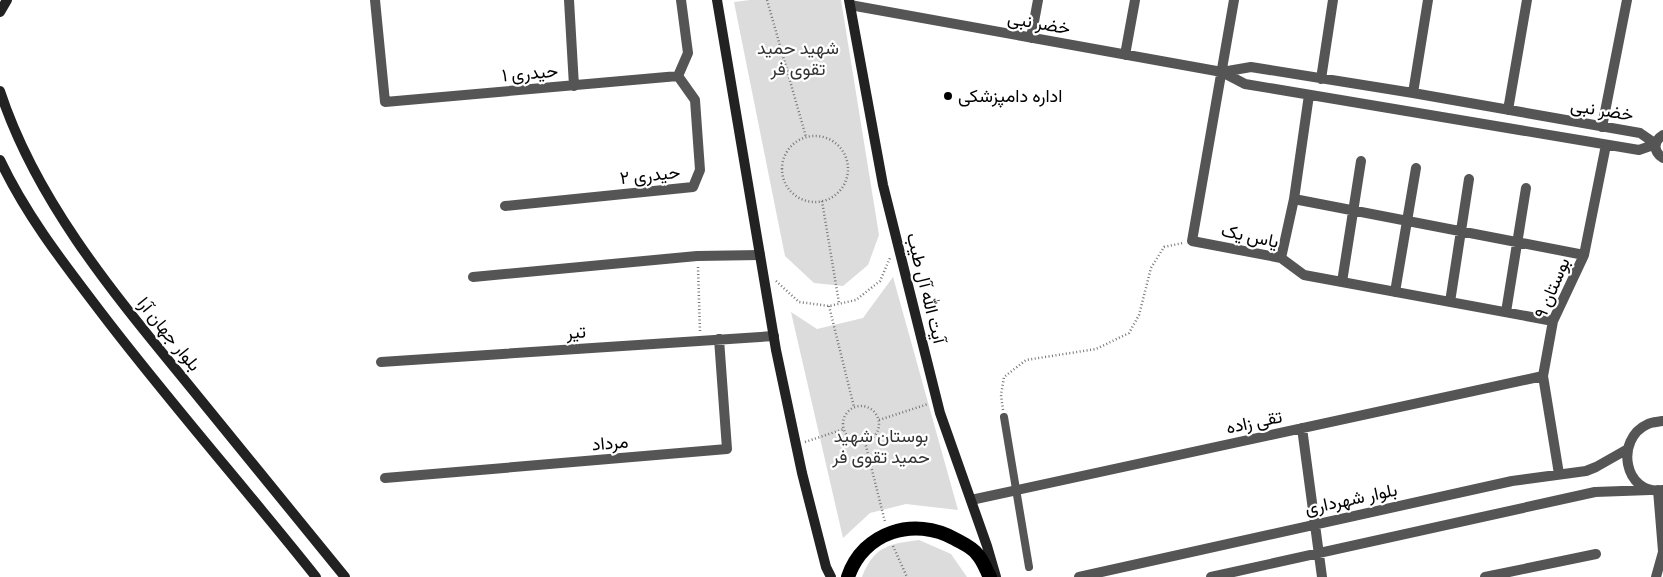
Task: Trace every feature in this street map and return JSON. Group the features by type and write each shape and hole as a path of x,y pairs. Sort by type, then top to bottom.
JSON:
{"highway":[{"path":"848,577 852,566 862,550 887,533 906,528 924,528 945,533 977,553 990,577"}],"main road":[{"path":"0,12 7,0"},
{"path":"717,0 774,336 797,445 826,567 831,577"},
{"name":"آیت الله آل طیب","path":"849,2 883,185 937,401 996,577"},
{"name":"بلوار جهان آرا","path":"0,91 10,121 33,169 64,220 106,281 345,577"},
{"path":"0,160 13,187 43,235 89,297 157,386 316,577"}],"street":[{"name":"حیدری ۱","path":"375,0 385,102 678,76"},
{"path":"569,0 574,86"},
{"path":"678,76 688,53 681,0"},
{"path":"1031,38 1038,0"},
{"path":"1125,55 1135,0"},
{"path":"1192,241 1234,0"},
{"path":"1321,79 1333,0"},
{"path":"1414,93 1428,0"},
{"path":"1508,110 1527,0"},
{"path":"1602,127 1627,0"},
{"name":"خضر نبی","path":"849,2 1031,38 1222,72 1245,84 1309,96 1639,150 1656,144"},
{"name":"خضر نبی","path":"1222,72 1251,67 1414,93 1640,133 1656,144"},
{"name":"حیدری ۲","path":"505,206 692,187 700,170 695,100 678,76"},
{"path":"1281,258 1294,198 1309,96"},
{"path":"1663,135 1656,144 1657,153 1663,158"},
{"name":"بوستان ۹","path":"1559,474 1543,376 1553,321 1584,255 1606,145"},
{"path":"1342,282 1360,161"},
{"path":"1395,292 1416,168"},
{"path":"1450,302 1469,180"},
{"path":"1506,312 1526,188"},
{"path":"1294,198 1584,255"},
{"name":"یاس یک","path":"1192,241 1281,258 1304,275 1553,321"},
{"path":"473,277 697,256 760,255"},
{"name":"تیر","path":"381,362 774,336"},
{"name":"مرداد","path":"385,478 727,449 719,339"},
{"name":"تقی زاده","path":"971,500 1543,376"},
{"path":"1657,490 1637,483 1628,469 1626,450 1634,434 1648,424 1663,421"},
{"path":"1302,428 1322,577"},
{"name":"بلوار شهرداری","path":"1079,577 1512,481 1596,467 1626,450"},
{"path":"1656,577 1663,551 1657,490"},
{"path":"1211,577 1595,492 1657,490"},
{"path":"1485,577 1596,554"}],"lane":[{"path":"1004,417 1029,567"}],"path":[{"path":"767,0 806,137"},
{"path":"812,135 828,137 841,147 848,162 848,178 840,192 822,201 810,202 795,196 784,184 781,168 785,152 796,140 812,135"},
{"path":"822,201 840,304"},
{"path":"763,269 799,302 829,306 840,304 856,300 880,281 897,241"},
{"path":"1004,417 1001,395 1004,377 1026,360 1096,349 1128,334 1139,315 1151,268 1164,247 1192,241"},
{"path":"697,256 700,340"},
{"path":"829,306 854,407"},
{"path":"879,420 937,401"},
{"path":"863,405 871,408 878,414 878,432 873,438 864,442 848,437 844,429 843,420 847,412 854,407 863,405"},
{"path":"797,445 844,429"},
{"path":"864,442 887,533 907,577"}],"green space":[{"name":"شهید حمید تقوی فر","path":"750,0 841,0 879,235 868,265 843,286 814,283 785,256 734,2"},
{"name":"بوستان شهید حمید تقوی فر","path":"893,277 958,510 906,504 870,513 843,538 791,312 817,329 863,318"},
{"path":"919,540 951,554 967,577 862,577 872,559 884,548 899,543"}],"place":[{"name":"اداره دامپزشکی","path":"948,96"}]}
